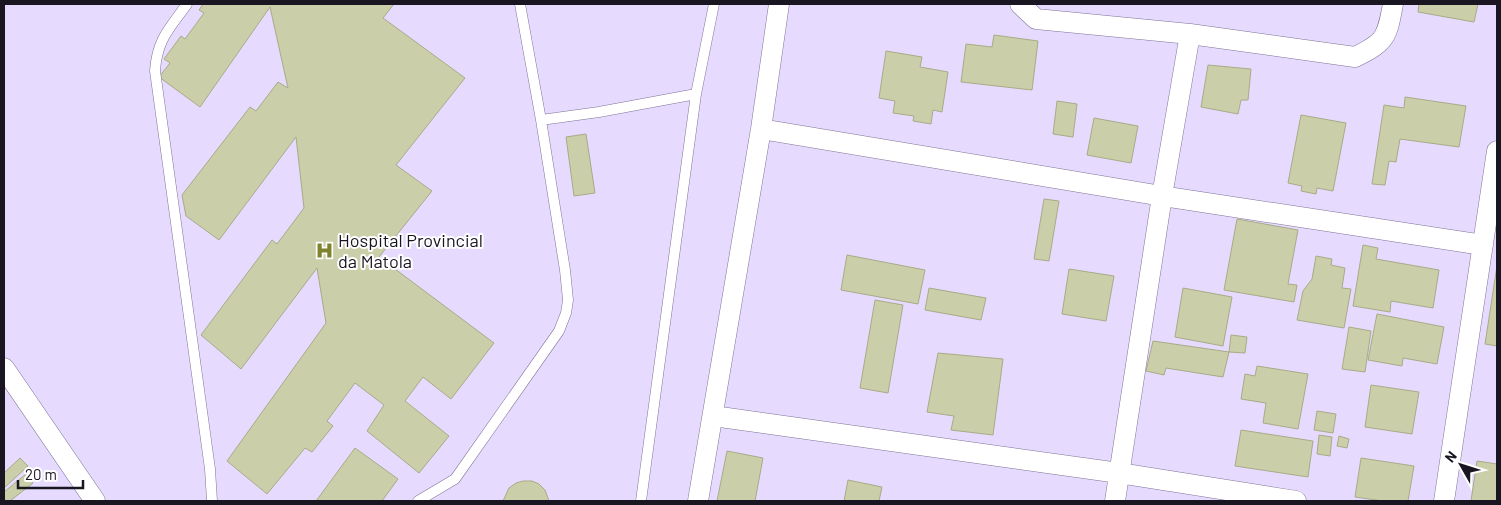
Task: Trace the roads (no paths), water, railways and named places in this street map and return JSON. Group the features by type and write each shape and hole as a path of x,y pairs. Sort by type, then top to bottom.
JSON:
{"street":[{"path":"698,501 779,4"},
{"path":"1020,4 1036,19 1190,34 1355,57 1374,48 1388,31 1392,4"},
{"path":"1115,501 1162,196 1190,34"},
{"path":"760,129 1162,196 1483,245"},
{"path":"1444,501 1497,151"},
{"path":"4,368 95,501"},
{"path":"713,416 1119,473 1296,501"}],"lane":[{"path":"187,4 158,48 155,71 210,469 212,501"},
{"path":"418,501 455,479 559,331 566,313 568,300 565,270 520,4"},
{"path":"641,501 696,94 714,4"},
{"path":"541,120 599,112 696,94"}],"place":[{"name":"Hospital Provincial da Matola","path":"324,251"}]}
